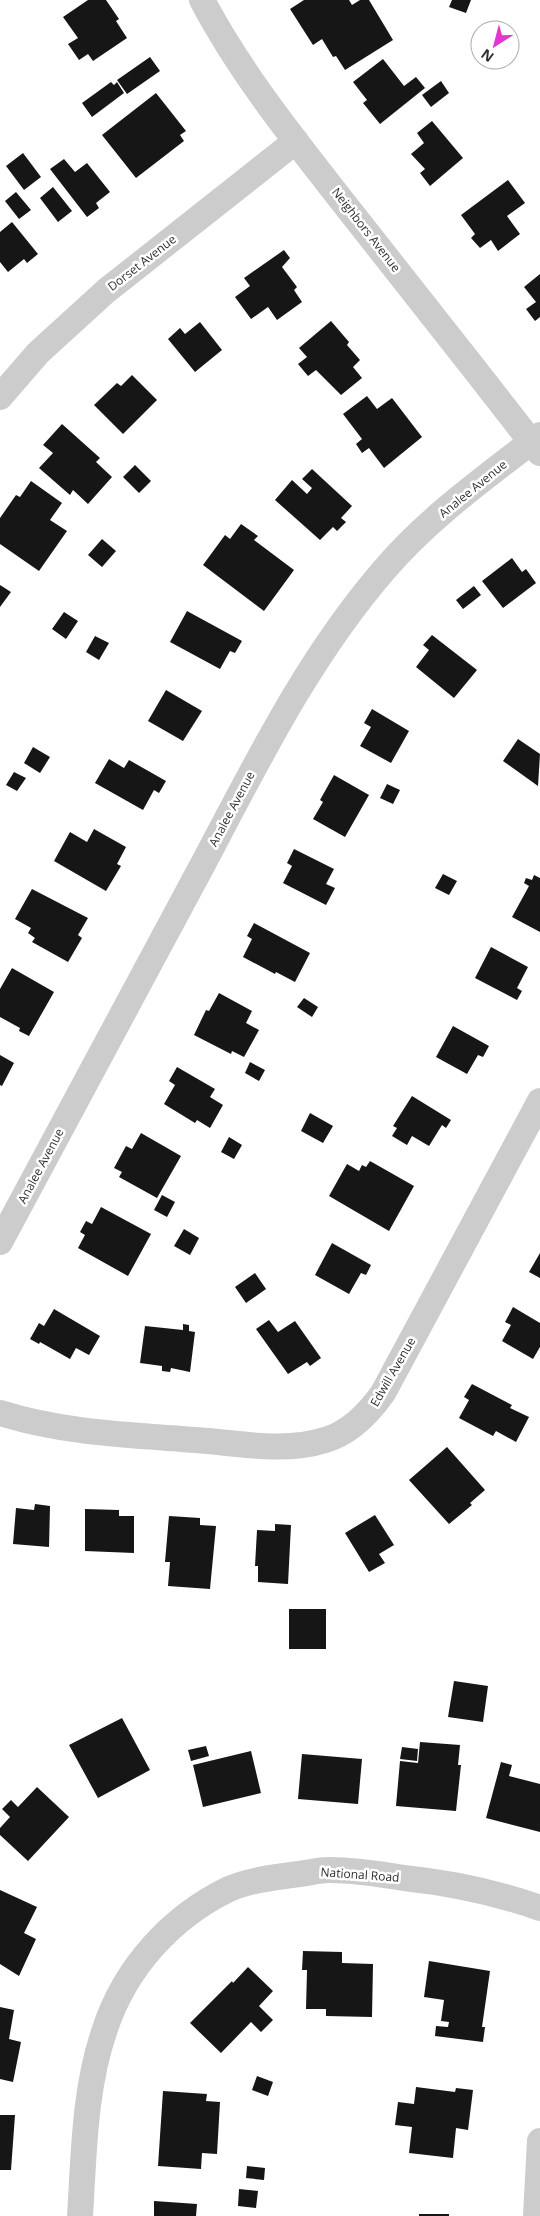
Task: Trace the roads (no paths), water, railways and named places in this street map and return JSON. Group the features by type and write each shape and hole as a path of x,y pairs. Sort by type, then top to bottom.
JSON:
{"street":[{"name":"Neighbors Avenue","path":"202,0 216,27 248,76 296,141 537,443"},
{"name":"Dorset Avenue","path":"0,397 38,353 106,291 296,141"},
{"name":"Analee Avenue","path":"0,1242 264,750 324,648 385,568 417,536 450,506 537,443"},
{"name":"Edwill Avenue","path":"0,1413 40,1424 82,1431 270,1446 304,1445 326,1440 349,1429 369,1413 383,1393 540,1101"},
{"name":"National Road","path":"80,2216 88,2101 94,2067 104,2030 117,1998 137,1967 162,1935 194,1908 231,1888 276,1877 328,1870 448,1883 506,1896 540,1908"},
{"path":"536,2216 540,2141"}]}
